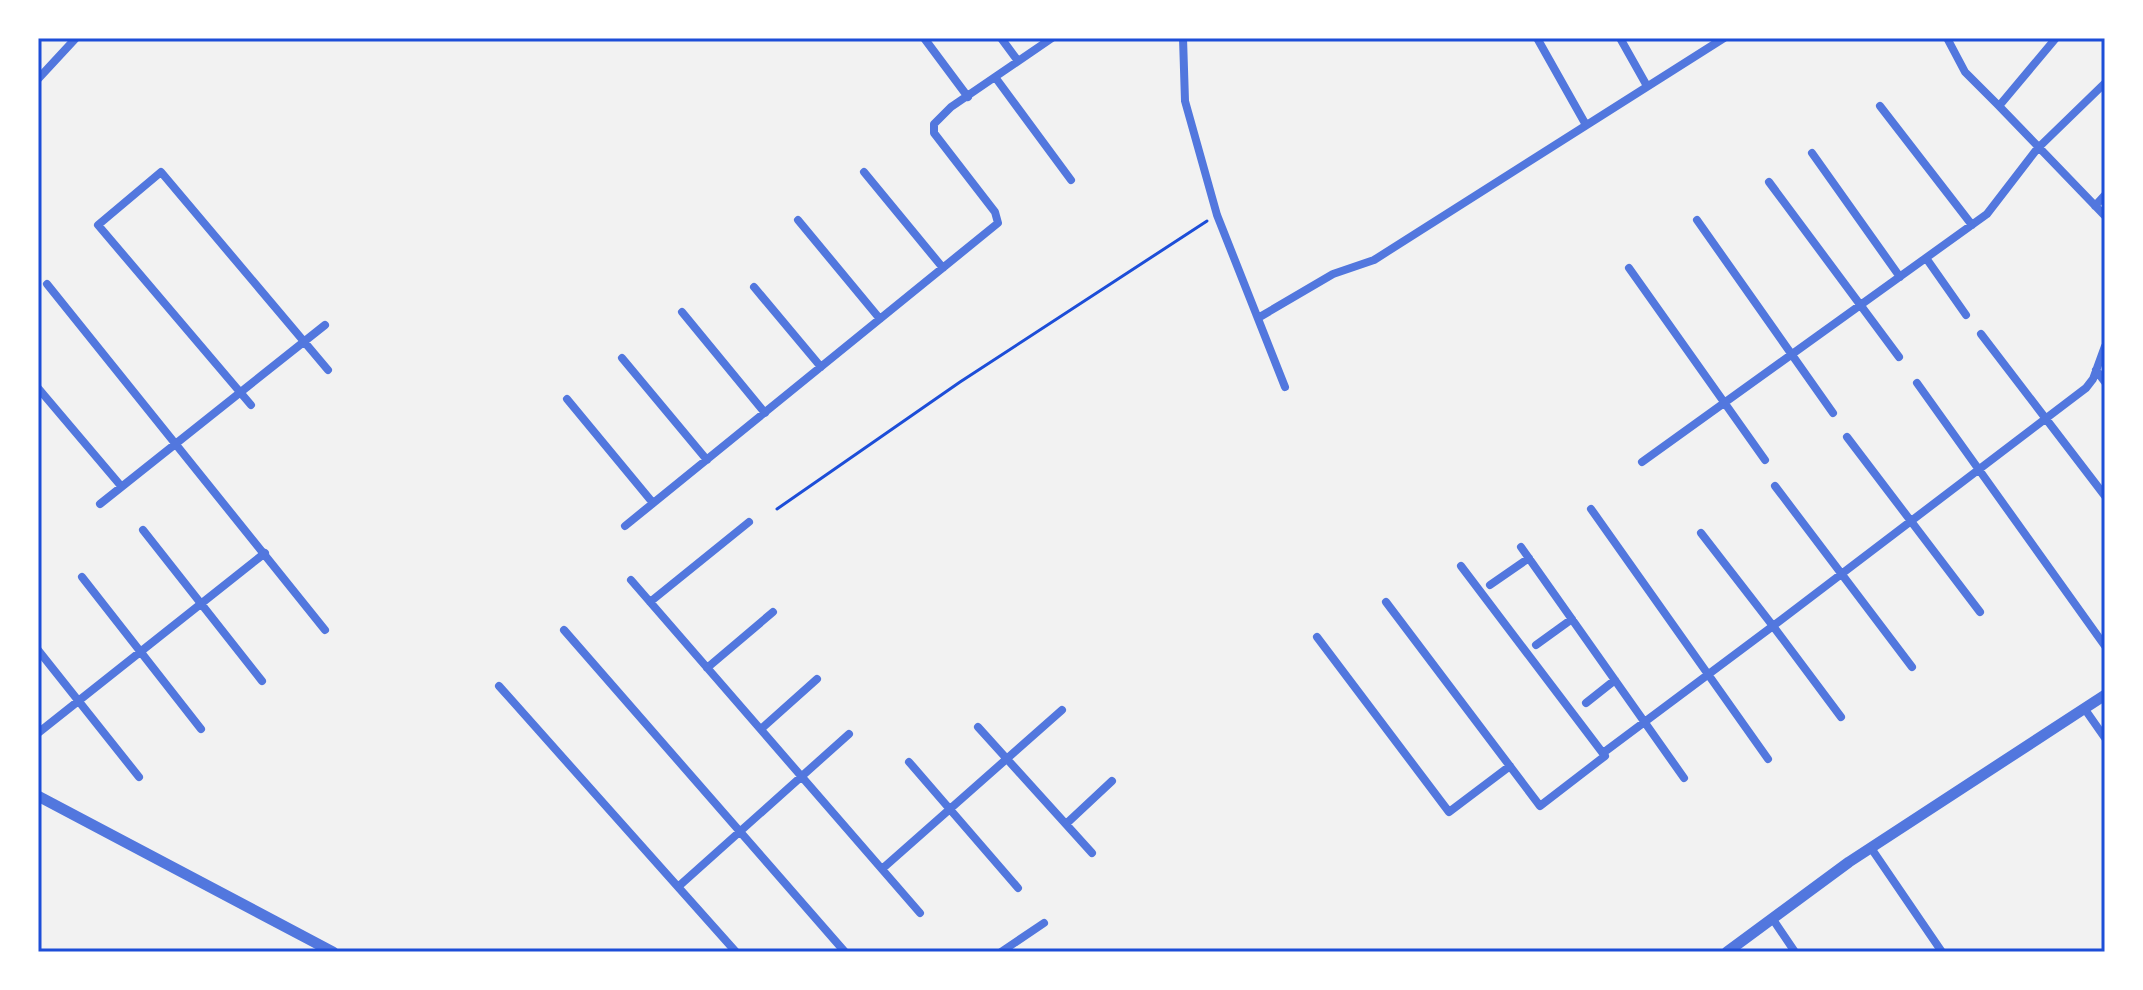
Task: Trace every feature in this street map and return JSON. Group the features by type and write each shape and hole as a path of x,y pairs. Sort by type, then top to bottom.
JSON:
{"street":[{"path":"38,79 76,38"},
{"path":"924,38 968,97"},
{"path":"1001,38 1018,61"},
{"path":"625,526 998,223 995,212 934,133 934,124 1052,38"},
{"path":"1183,38 1185,101 1217,215 1285,387"},
{"path":"1537,38 1586,125"},
{"path":"1620,38 1647,86"},
{"path":"1258,318 1333,274 1374,260 1647,86 1707,43 1724,38"},
{"path":"1947,38 1965,72 2105,216"},
{"path":"1999,106 2056,38"},
{"path":"995,77 1071,180"},
{"path":"1642,462 1987,214 2037,149 2105,83"},
{"path":"1880,106 1972,225"},
{"path":"1812,153 1900,277"},
{"path":"251,405 98,225 161,172 328,370"},
{"path":"864,172 943,268"},
{"path":"1769,182 1899,357"},
{"path":"2095,206 2105,195"},
{"path":"798,220 880,319"},
{"path":"1697,220 1833,413"},
{"path":"1926,258 1966,315"},
{"path":"1629,268 1765,460"},
{"path":"47,284 325,630"},
{"path":"754,287 821,367"},
{"path":"682,312 765,413"},
{"path":"100,504 325,325"},
{"path":"1981,334 2105,496"},
{"path":"1603,753 2086,388 2105,346"},
{"path":"622,358 707,460"},
{"path":"2096,370 2105,382"},
{"path":"1917,383 2105,646"},
{"path":"38,388 121,486"},
{"path":"567,399 653,503"},
{"path":"1847,437 1980,612"},
{"path":"1775,486 1912,667"},
{"path":"1591,509 1768,759"},
{"path":"650,602 749,522"},
{"path":"143,530 262,681"},
{"path":"1701,533 1841,717"},
{"path":"1521,547 1684,778"},
{"path":"38,733 265,553"},
{"path":"1490,585 1529,558"},
{"path":"1386,602 1540,806 1605,756 1461,566"},
{"path":"82,577 201,729"},
{"path":"631,580 920,913"},
{"path":"707,668 773,612"},
{"path":"1536,645 1572,619"},
{"path":"564,630 845,952"},
{"path":"1317,637 1449,812 1510,766"},
{"path":"38,650 139,777"},
{"path":"761,729 817,679"},
{"path":"1586,703 1615,680"},
{"path":"499,686 736,952"},
{"path":"1727,952 1871,848 2105,695"},
{"path":"2084,708 2105,738"},
{"path":"882,869 1062,710"},
{"path":"978,727 1092,853"},
{"path":"679,886 849,734"},
{"path":"909,762 1018,888"},
{"path":"1066,824 1112,781"},
{"path":"38,796 333,952"},
{"path":"1871,848 1942,952"},
{"path":"1772,918 1795,952"},
{"path":"1001,952 1016,948 1044,923"}],"path":[{"path":"777,509 960,382 1217,215"}]}
